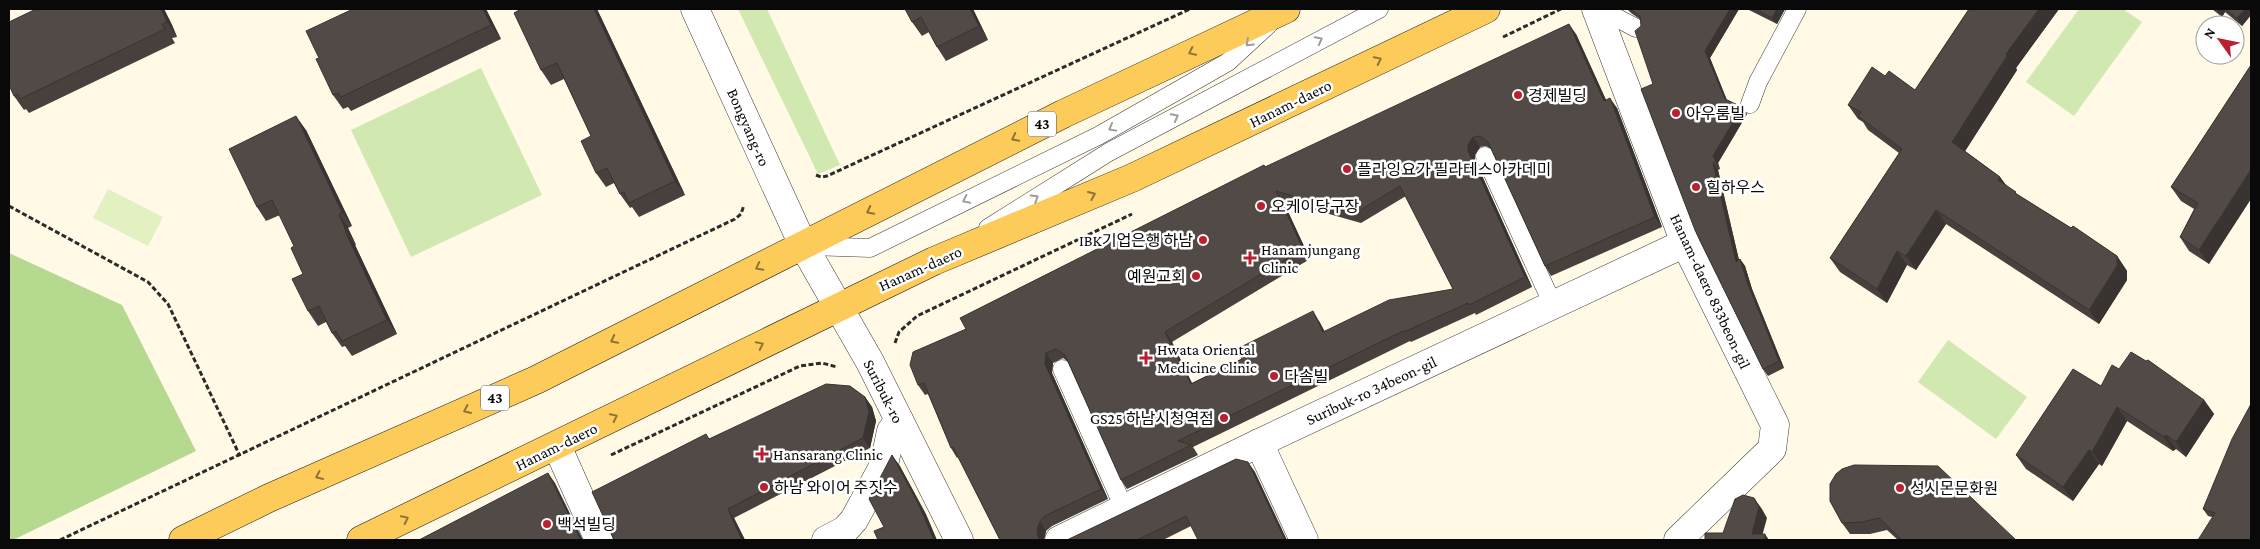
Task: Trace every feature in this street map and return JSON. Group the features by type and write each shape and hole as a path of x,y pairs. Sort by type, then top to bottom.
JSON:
{"main road":[{"name":"43","path":"183,540 269,498 536,380 1063,114 1285,9"},
{"name":"Hanam-daero","path":"361,540 557,446 838,306 934,261 1132,178 1486,9"}],"street":[{"name":"Bongyang-ro","path":"694,9 803,245"},
{"name":"Hanam-daero 833beon-gil","path":"1598,9 1685,243 1775,425 1772,448 1678,540"},
{"name":"Suribuk-ro 34beon-gil","path":"1060,540 1259,443 1685,243"},
{"name":"Suribuk-ro","path":"803,245 899,420 959,540"},
{"path":"826,540 845,530 854,520 884,465 891,431 899,420"},
{"path":"1259,443 1304,540"},
{"path":"557,446 599,540"}],"lane":[{"path":"934,261 1109,152 1379,9"},
{"path":"1598,9 1636,28"},
{"path":"1750,104 1758,82 1797,9"},
{"path":"1485,156 1553,305"},
{"path":"1062,370 1124,508"}],"path":[{"path":"816,175 821,177 836,172 1190,9"},
{"path":"60,540 735,219 741,214 744,205"},
{"path":"9,206 148,282 168,304 240,456"},
{"path":"609,455 800,366 822,364 843,369"}],"green space":[{"path":"738,9 767,9 840,165 818,174"},
{"path":"2079,9 2123,9 2142,22 2074,116 2026,82"},
{"path":"481,68 542,195 411,257 351,130"},
{"path":"108,189 163,217 148,246 93,218"},
{"path":"9,253 122,305 196,451 13,540 9,540"},
{"path":"1948,340 2027,397 1996,439 1918,382"}],"building":[{"path":"36,9 161,9 167,22 162,24 165,29 20,99 18,94 14,96 9,85 9,22"},
{"path":"353,9 483,9 491,25 341,97 339,93 333,95 316,59 319,58 306,31"},
{"path":"521,9 594,9 675,181 629,203 624,192 620,194 607,168 596,173 581,141 591,136 557,63 541,70 514,13"},
{"path":"905,9 970,9 979,26 937,47 921,17 912,22"},
{"path":"1630,9 1730,9 1705,51 1725,99 1742,107 1713,156 1716,162 1713,163 1736,262 1740,259 1747,282 1779,361 1763,369 1695,230 1641,89 1653,84 1635,31 1641,26 1640,16"},
{"path":"1755,9 1777,9 1772,18"},
{"path":"1969,9 2039,9 2006,54 2007,56 1952,142 2000,177 1998,180 2015,193 2071,228 2073,226 2117,256 2117,266 2089,310 1936,210 1906,256 1897,251 1877,289 1830,258 1902,149 1858,116 1861,112 1848,105 1872,67 1885,76 1889,71 1915,90"},
{"path":"2225,9 2245,9 2240,15 2233,15"},
{"path":"1569,24 1604,101 1610,98 1655,217 1545,266 1488,142 1480,136 1473,137 1468,145 1468,151 1525,277 1469,305 1468,303 1403,331 1178,441 1191,445 1121,480 1065,355 1056,349 1046,353 1045,364 1101,489 1045,516 1040,521 1037,530 1038,537 1041,540 1000,540 953,447 951,448 924,383 918,385 910,365 913,352 966,329 960,318 1264,165 1265,167","holes":["1400,186 1453,289 1389,300 1323,332 1313,311 1237,349 1242,359 1191,384 1165,332 1303,249 1276,191 1354,214"]},
{"path":"2251,65 2251,169 2199,250 2180,237 2198,203 2171,187"},
{"path":"296,116 342,212 339,214 345,231 387,320 342,341 336,331 332,333 319,306 308,311 292,279 303,274 291,248 294,246 272,200 257,207 229,149"},
{"path":"2131,352 2146,361 2148,360 2204,400 2176,442 2166,435 2164,437 2117,407 2092,452 2089,450 2063,487 2016,455 2073,369 2101,386 2112,365 2119,369"},
{"path":"826,384 850,386 865,397 869,411 863,438 728,509 742,540 614,540 592,492 706,434 709,439"},
{"path":"2251,404 2251,540 2198,540 2215,513 2203,509 2232,439"},
{"path":"892,455 918,503 934,540 878,540 874,531 884,527 869,499"},
{"path":"1236,459 1248,462 1285,540 1198,540 1186,516 1137,540 1067,540"},
{"name":"성시몬문화원","path":"1854,465 1938,466 2016,540 1902,540 1879,518 1862,522 1842,523 1830,501 1830,484 1836,474 1842,469"},
{"path":"548,473 580,539 419,540"},
{"path":"1743,495 1754,498 1759,507 1752,534 1765,534 1765,540 1705,540 1705,533 1723,533 1735,499"}],"place":[{"name":"경제빌딩","path":"1518,95"},
{"name":"아우룸빌","path":"1676,113"},
{"name":"플라잉요가 필라테스아카데미","path":"1347,169"},
{"name":"힐하우스","path":"1696,187"},
{"name":"오케이당구장","path":"1261,206"},
{"name":"IBK기업은행 하남","path":"1203,240"},
{"name":"Hanamjungang Clinic","path":"1250,258"},
{"name":"예원교회","path":"1196,276"},
{"name":"Hwata Oriental Medicine Clinic","path":"1146,358"},
{"name":"다솜빌","path":"1274,376"},
{"name":"GS25 하남시청역점","path":"1224,418"},
{"name":"Hansarang Clinic","path":"762,454"},
{"name":"하남 와이어 주짓수","path":"764,487"},
{"name":"성시몬문화원","path":"1900,488"},
{"name":"백석빌딩","path":"547,524"}]}
